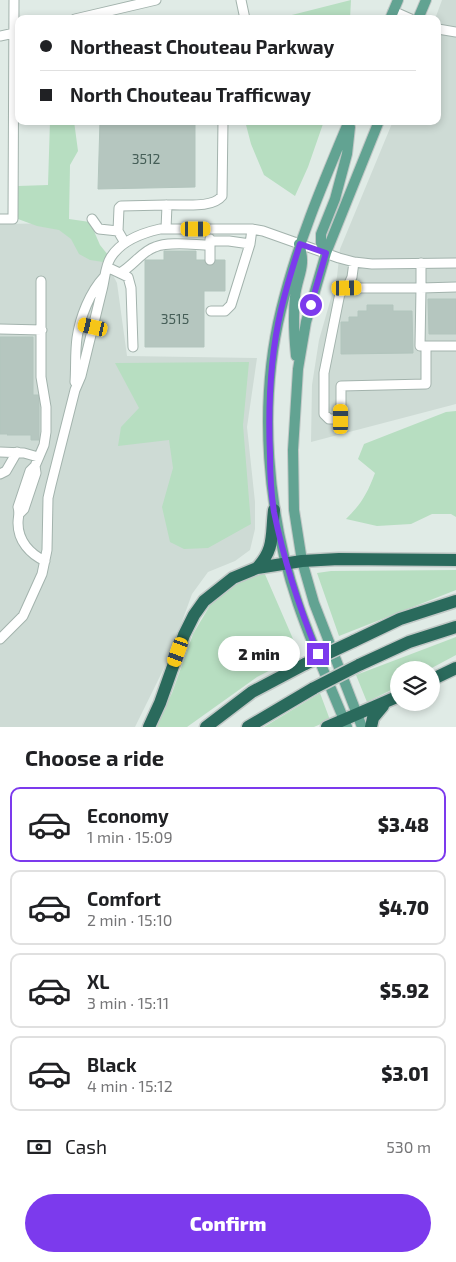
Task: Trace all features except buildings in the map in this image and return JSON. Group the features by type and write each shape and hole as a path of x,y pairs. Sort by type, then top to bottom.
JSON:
{"highway":[{"path":"257,568 266,558 271,545 274,510"},
{"path":"149,727 160,703 184,635 204,601 233,578 257,568 302,561 339,559 456,560"},
{"path":"206,727 252,692 305,664 400,619 456,601"},
{"path":"248,727 314,688 359,665 409,642 456,627"},
{"path":"440,676 456,668"},
{"path":"327,727 345,723 357,714 390,701"},
{"path":"370,727 376,712 386,703"}],"main road":[{"path":"392,15 398,0"},
{"path":"420,15 426,0"},
{"path":"345,723 298,604 287,563 274,510 269,432 273,357 281,311 300,244 348,125"},
{"path":"326,253 321,243 321,234 335,199 347,154 350,125"},
{"path":"362,727 314,603 302,561 294,504 293,450 298,369 306,322 326,253 377,125"},
{"path":"298,369 294,335 295,295 304,258 300,244"}],"street":[{"path":"14,0 15,15"},
{"path":"92,15 156,0"},
{"path":"241,0 244,15"},
{"path":"441,30 456,32"},
{"path":"0,36 15,32"},
{"path":"0,219 13,219 15,125"},
{"path":"125,243 118,231 119,208 121,206 211,204 218,201 222,196 223,125"},
{"path":"166,205 166,228"},
{"path":"92,219 99,229 118,231"},
{"path":"0,639 23,616 42,574 47,550 48,498 75,390 81,376 111,257 125,243 145,232 166,228 252,229 354,262 372,264 456,263"},
{"path":"210,229 210,260"},
{"path":"210,311 225,311 231,305 250,244 252,229"},
{"path":"120,273 154,247 229,241 250,244"},
{"path":"341,386 341,419 328,419 324,414 324,373 340,293 347,288 352,277 354,262"},
{"path":"421,264 420,346 456,346"},
{"path":"106,272 120,273 128,277 132,288 133,347"},
{"path":"75,390 80,324 85,309 106,272"},
{"path":"41,281 41,377 47,421 44,445 35,466 30,471 18,507 20,513 19,530 24,543 36,557 45,561"},
{"path":"347,288 456,287"},
{"path":"80,324 93,327"},
{"path":"0,329 42,330"},
{"path":"78,335 90,337"},
{"path":"324,386 426,384 426,346"},
{"path":"0,452 17,452 38,457"},
{"path":"0,474 6,471 17,452"}],"shaded area":[{"path":"442,0 456,0 456,404 311,442 312,385 319,340 337,277 340,249 391,125 441,125 441,15 436,15"},
{"path":"70,223 103,256 117,283 127,356 257,358 247,427 255,502 255,529 250,550 235,561 208,572 192,594 168,660 135,727 0,727 0,224"}],"green space":[{"path":"351,0 350,15 292,15"},
{"path":"50,125 75,125 78,151 70,165 69,219 90,222 100,245 108,255 103,262 90,260 79,254 71,239 59,230 37,226 18,219 18,186 48,185"},
{"path":"246,125 323,125 308,167 295,196 264,175 251,144"},
{"path":"249,362 243,425 251,524 208,548 184,549 170,542 162,507 173,468 169,440 118,446 121,427 139,408 115,363"},
{"path":"456,411 456,517 451,514 432,514 411,524 377,526 346,519 364,498 375,473 358,459 364,444 446,412"},
{"path":"456,570 456,590 339,636 317,573 331,571"},
{"path":"264,572 300,655 257,677 187,727 155,727 172,693 193,634 212,602 234,585"},
{"path":"456,637 456,655 440,664 440,661 393,661"},
{"path":"390,662 390,690 367,702 356,675"},
{"path":"320,693 330,720 314,727 264,727"}],"route":[{"path":"311,305 326,253 300,244 281,311 273,357 269,414 270,466 274,510 292,585 318,654"}]}
